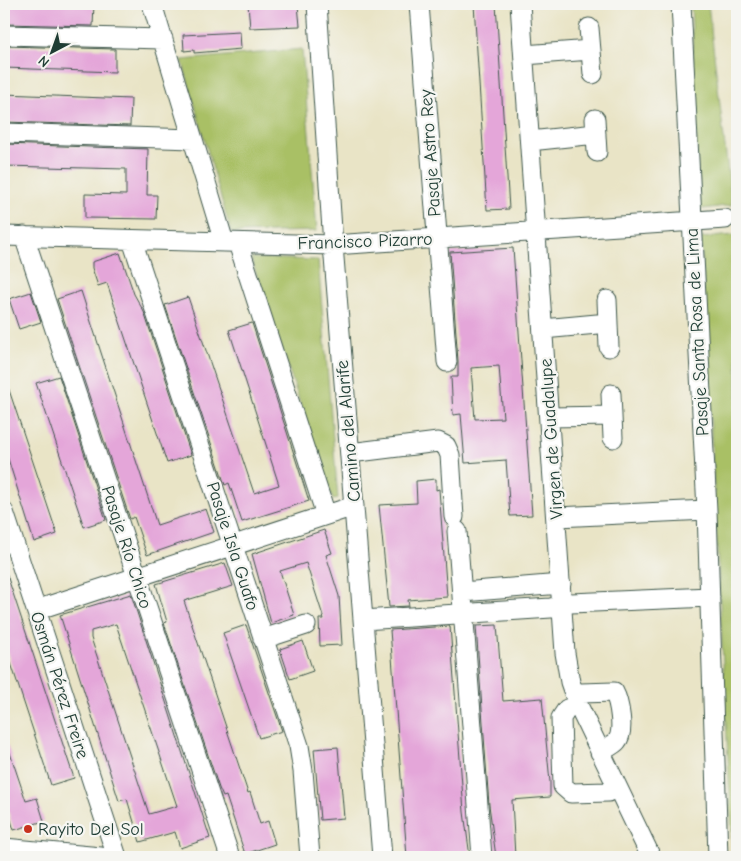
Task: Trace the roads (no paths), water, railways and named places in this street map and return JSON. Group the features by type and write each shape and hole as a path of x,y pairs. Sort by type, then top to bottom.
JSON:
{"street":[{"path":"152,4 193,140 231,242 326,515"},
{"name":"Camino del Alarife","path":"317,4 333,245 382,857"},
{"name":"Pasaje Astro Rey","path":"419,4 447,362"},
{"name":"Virgen de Guadalupe","path":"520,4 565,653 576,701 651,857"},
{"name":"Pasaje Santa Rosa de Lima","path":"681,4 710,597 718,857"},
{"path":"589,28 594,74"},
{"path":"4,35 163,40"},
{"path":"524,56 591,50"},
{"path":"4,133 193,140"},
{"path":"530,141 596,135"},
{"name":"Francisco Pizarro","path":"4,236 333,245 725,219"},
{"name":"Pasaje Río Chico","path":"24,236 230,857"},
{"name":"Pasaje Isla Guafo","path":"132,240 300,752 310,857"},
{"path":"607,300 609,348"},
{"path":"543,329 608,323"},
{"path":"611,394 613,438"},
{"path":"549,417 612,416"},
{"path":"350,453 438,442 449,450 482,857"},
{"path":"36,610 354,506"},
{"path":"557,517 706,510"},
{"name":"Osmán Pérez Freire","path":"4,512 117,857"},
{"path":"462,592 561,584"},
{"path":"363,620 552,608 562,605 710,597"},
{"path":"263,639 306,625"},
{"path":"600,752 617,741 620,733 619,702 614,692 581,693 561,718 563,786 571,793 608,792 616,787"},
{"path":"4,848 101,857"}],"place":[{"name":"Rayito Del Sol","path":"28,829"}]}
